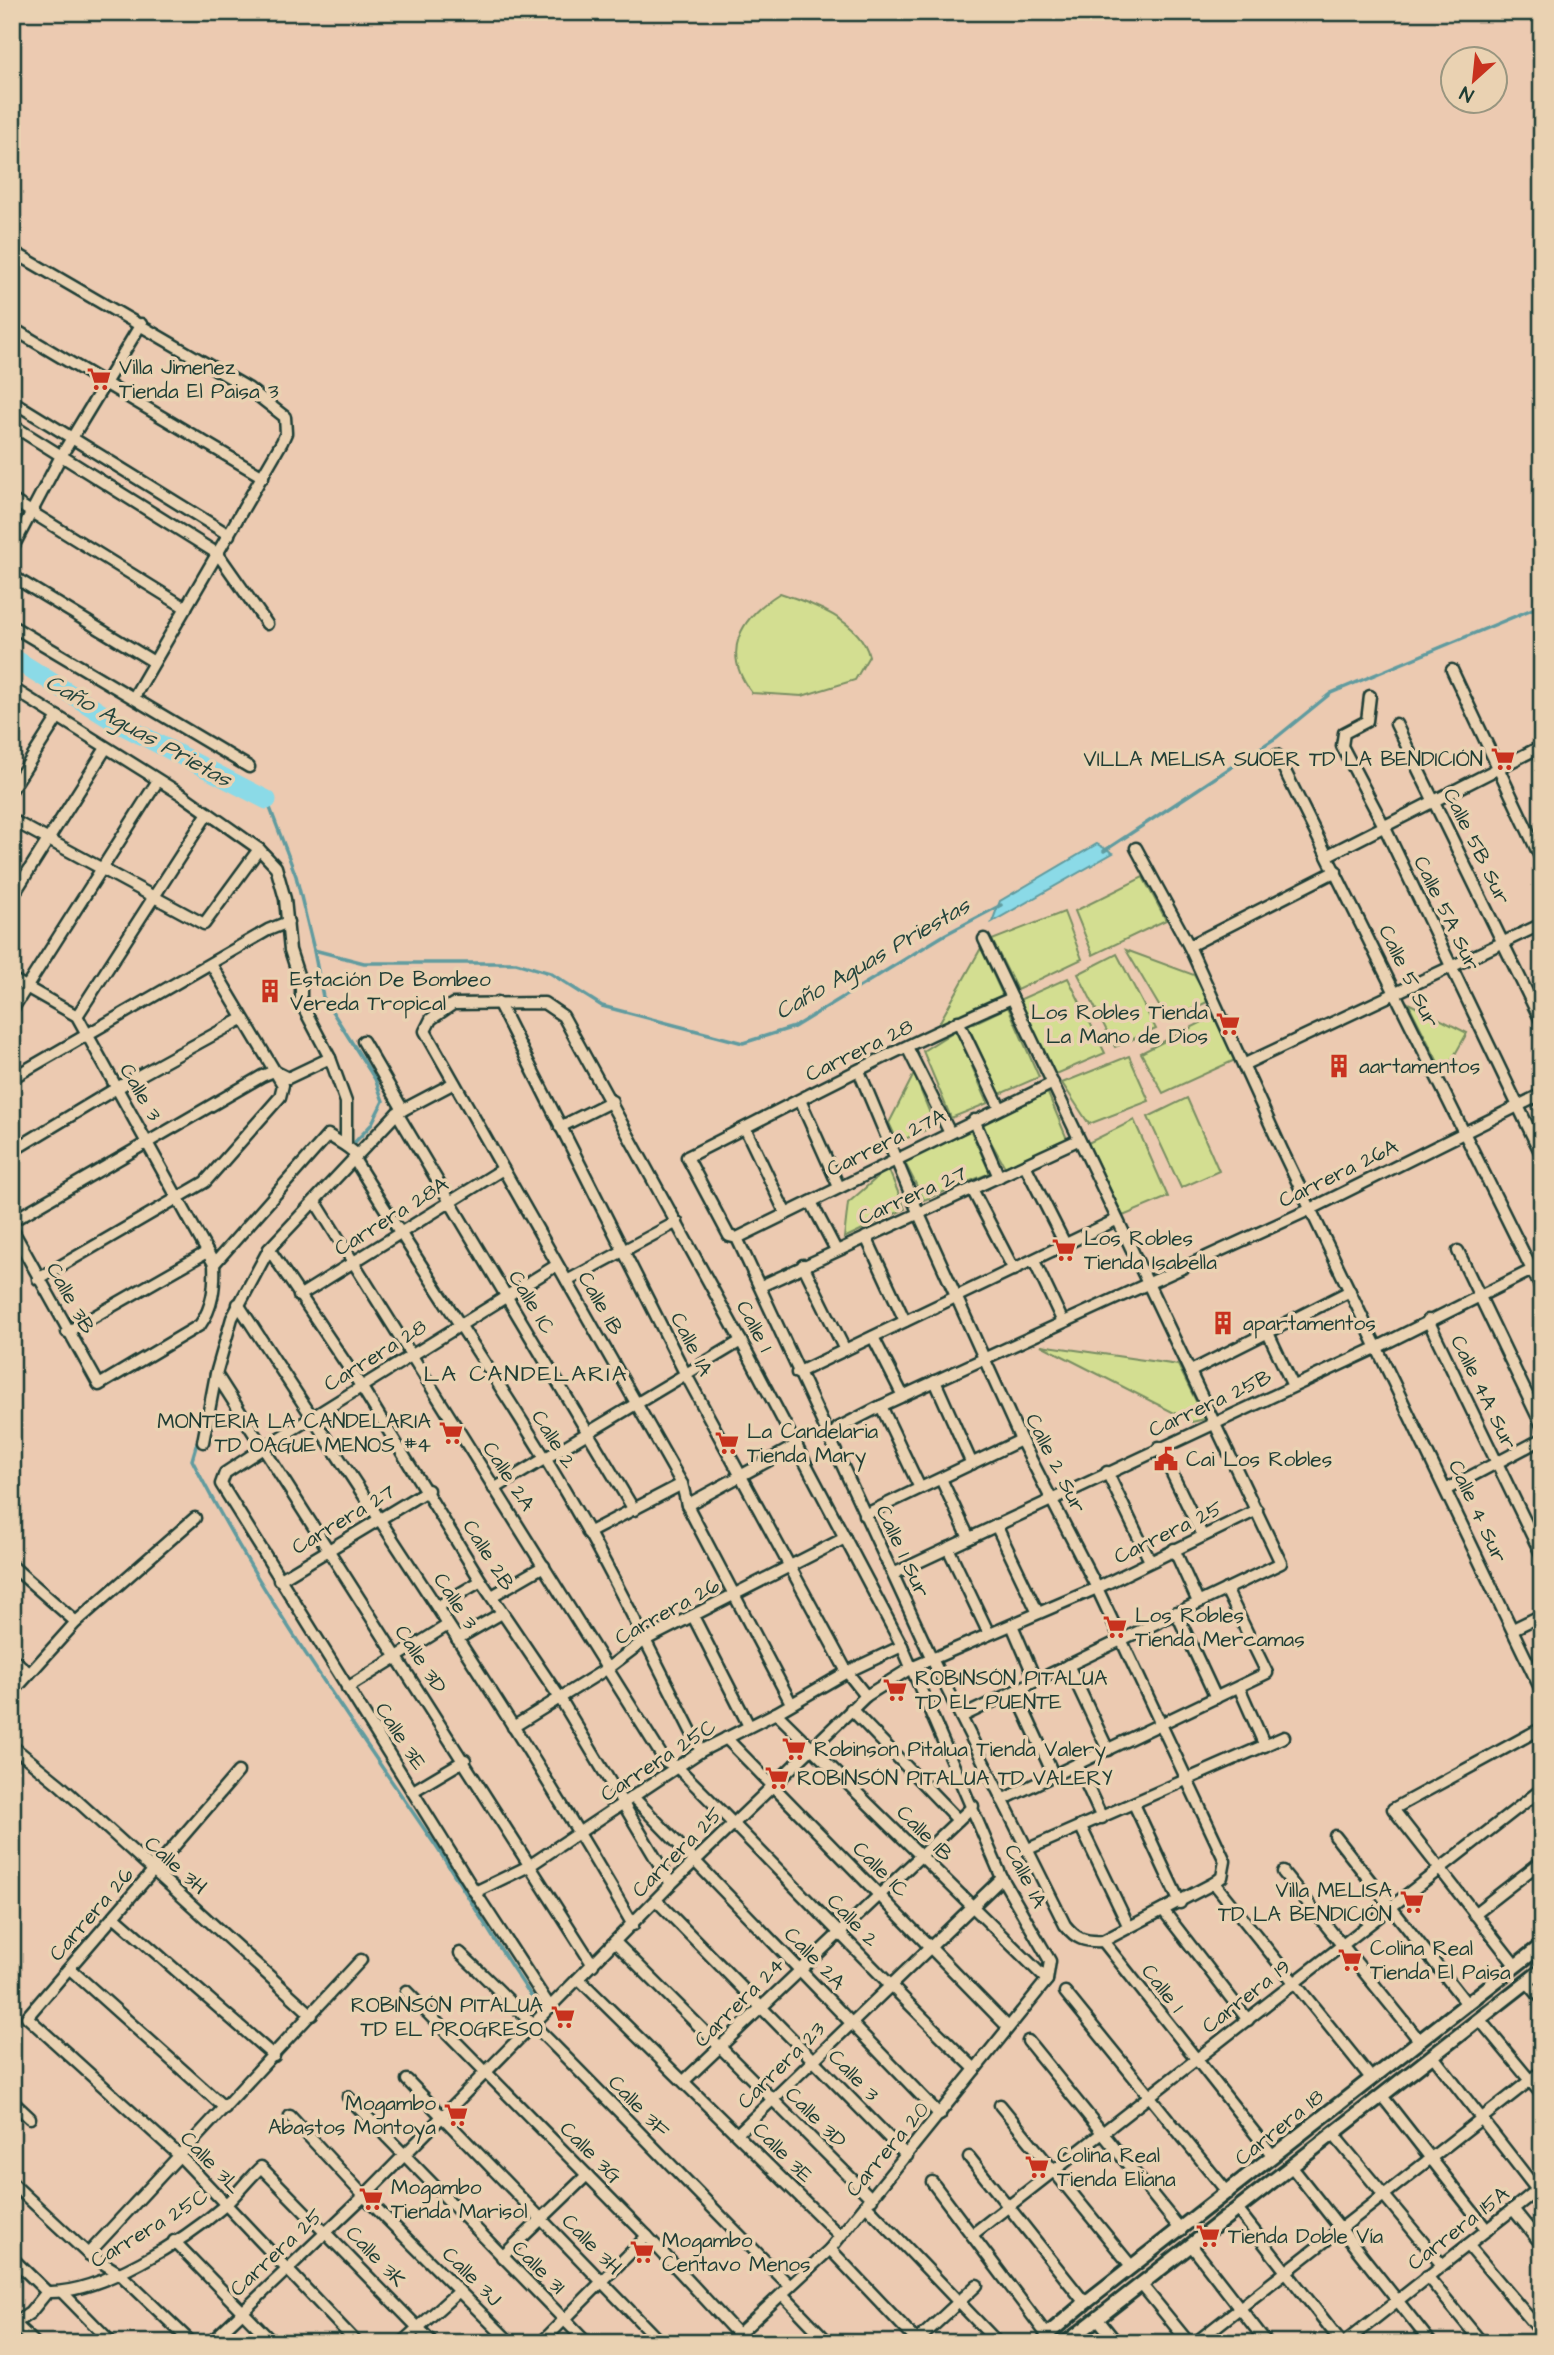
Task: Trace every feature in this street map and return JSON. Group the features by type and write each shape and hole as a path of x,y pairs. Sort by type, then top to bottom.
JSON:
{"street":[{"path":"12,251 248,388 285,417 286,433 134,697"},
{"path":"12,549 61,456 141,324"},
{"path":"12,328 262,477"},
{"path":"12,401 229,535"},
{"path":"12,425 218,554 267,624"},
{"path":"12,500 186,608"},
{"path":"12,576 154,662"},
{"path":"12,626 249,767"},
{"path":"1452,670 1542,861"},
{"path":"12,688 208,813 259,849 276,867 288,922 290,950 301,984 302,1003 330,1058 346,1102 346,1146"},
{"name":"Calle 5A Sur","path":"1370,696 1367,721 1344,733 1341,740 1542,1156"},
{"path":"12,789 58,717"},
{"name":"Calle 5B Sur","path":"1396,724 1542,1023"},
{"path":"1328,855 1542,746"},
{"path":"12,897 106,748"},
{"name":"Calle 5 Sur","path":"1277,755 1464,1131 1537,1267 1542,1290"},
{"path":"12,1010 157,782"},
{"path":"12,979 77,1016 208,813"},
{"path":"12,820 204,924 259,849"},
{"name":"Calle 4 Sur","path":"1136,848 1189,946 1311,1209 1542,1692"},
{"path":"1189,946 1336,871"},
{"path":"12,1078 268,930 288,922"},
{"path":"1245,1064 1542,924"},
{"path":"961,1717 1281,1563 984,939"},
{"path":"38,1279 205,1182 280,1097 284,1085 211,964"},
{"name":"Carrera 28","path":"687,1157 958,1021 1012,998"},
{"name":"Calle 1A","path":"498,1002 685,1373 846,1672 866,1696"},
{"name":"Calle 1","path":"428,1038 425,1031 431,1019 453,1004 544,1003 563,1016 612,1101 902,1646 921,1664 973,1806"},
{"name":"Calle 3","path":"77,1016 214,1264"},
{"path":"12,1151 115,1088 243,1019"},
{"path":"958,1021 1000,1108"},
{"name":"Calle 1B","path":"428,1038 682,1485 687,1505 791,1703"},
{"name":"Calle 1C","path":"363,1041 450,1202 634,1510"},
{"path":"907,1047 950,1133"},
{"path":"274,1071 288,1078 330,1058"},
{"path":"12,1221 274,1071"},
{"name":"Calle 2 Sur","path":"859,1071 918,1212 1021,1440 1097,1588 1225,1861 1226,1868 1214,1883"},
{"path":"203,1442 216,1374 238,1304 269,1249 400,1111 454,1083"},
{"name":"Carrera 27A","path":"737,1238 1053,1083"},
{"name":"Carrera 26A","path":"831,1438 838,1428 881,1406 1311,1209 1542,1094"},
{"path":"800,1100 839,1186"},
{"path":"560,1127 612,1101"},
{"path":"974,1120 999,1177"},
{"path":"745,1128 786,1214"},
{"path":"214,1264 328,1135 346,1146"},
{"name":"Carrera 27","path":"761,1286 1078,1140"},
{"name":"Calle 2","path":"346,1146 355,1153 354,1159 544,1458 588,1533 701,1751"},
{"name":"Calle 1 Sur","path":"687,1157 729,1236 737,1238 761,1286 797,1373 831,1438 893,1574 921,1664 961,1717 1065,1925 1074,1937 1086,1942 1103,1941"},
{"path":"1025,1165 1066,1246"},
{"name":"Carrera 28A","path":"299,1296 503,1169"},
{"path":"972,1189 1014,1270"},
{"name":"Calle 2A","path":"315,1201 664,1761 676,1766"},
{"path":"811,1202 836,1250"},
{"path":"797,1373 1116,1220"},
{"path":"567,1281 677,1222"},
{"name":"Calle 3B","path":"12,1229 67,1332 99,1385 200,1325 208,1315 215,1284 214,1264"},
{"path":"866,1237 905,1321"},
{"name":"Calle 2B","path":"269,1249 428,1490 481,1581 628,1800 671,1884"},
{"path":"1458,1251 1542,1426"},
{"path":"67,1332 207,1252"},
{"path":"1034,1261 1063,1322"},
{"name":"Carrera 28","path":"221,1484 225,1473 263,1447 557,1265"},
{"path":"803,1265 845,1350"},
{"name":"Carrera 25B","path":"893,1574 1159,1447 1378,1347 1537,1267"},
{"path":"1191,1371 1350,1291"},
{"name":"Calle 3","path":"238,1304 437,1607 580,1833 633,1925"},
{"name":"Calle 4A Sur","path":"1428,1320 1542,1556"},
{"path":"1268,1333 1293,1386"},
{"path":"873,1337 903,1396"},
{"path":"494,1489 741,1341"},
{"name":"Calle 3D","path":"216,1374 396,1657 465,1760 593,1965"},
{"path":"935,1381 972,1464"},
{"path":"881,1406 920,1488"},
{"path":"1447,1489 1542,1439"},
{"path":"864,1515 1021,1440"},
{"path":"687,1505 797,1446"},
{"path":"1159,1447 1202,1535"},
{"path":"1107,1472 1150,1561"},
{"path":"941,1479 969,1538"},
{"name":"Calle 3E","path":"221,1484 475,1892 551,2007"},
{"path":"588,1533 682,1485"},
{"name":"Carrera 27","path":"279,1580 428,1490"},
{"name":"Carrera 25","path":"210,2343 241,2310 364,2196 616,1943 671,1884 866,1696 921,1664 1097,1588 1257,1510"},
{"path":"12,1693 76,1622 195,1518"},
{"path":"996,1525 1038,1613"},
{"name":"Carrera 26","path":"513,1727 608,1668 645,1640 845,1538"},
{"path":"948,1548 989,1634"},
{"path":"1174,1549 1198,1602"},
{"path":"12,1566 76,1622"},
{"path":"492,1596 544,1566"},
{"path":"437,1607 481,1581"},
{"path":"1002,1800 1267,1673 1226,1589"},
{"path":"1176,1612 1216,1698"},
{"path":"457,1639 502,1613"},
{"path":"1513,1629 1542,1615"},
{"path":"693,1616 749,1726"},
{"path":"347,1688 448,1625"},
{"path":"1012,1625 1036,1681"},
{"name":"Carrera 25C","path":"475,1892 529,1866 701,1751 776,1713 846,1672 902,1646"},
{"path":"12,1658 29,1673"},
{"path":"1068,1665 1108,1750"},
{"path":"1239,1687 1265,1746"},
{"path":"1015,1691 1054,1776"},
{"path":"851,1709 958,1821"},
{"name":"Calle 1B","path":"776,1713 1047,1980"},
{"path":"1515,1965 1393,1809 1542,1728"},
{"path":"1028,1849 1284,1737"},
{"name":"Calle 1C","path":"726,1738 1008,2027"},
{"name":"Calle 3H","path":"12,1746 312,2015"},
{"path":"413,1791 465,1760"},
{"path":"1077,1764 1102,1818"},
{"name":"Calle 2","path":"676,1766 890,1987 975,2069"},
{"name":"Carrera 26","path":"27,2017 237,1772"},
{"name":"Carrera 19","path":"973,2234 1542,1788"},
{"name":"Calle 2A","path":"628,1800 694,1862 940,2115"},
{"path":"1134,1804 1180,1903"},
{"name":"Calle 1A","path":"973,1806 1002,1878 1050,1961 1047,1980"},
{"name":"Carrera 24","path":"684,2081 973,1806"},
{"path":"1081,1827 1129,1927"},
{"path":"1335,1836 1467,2004"},
{"path":"1474,1914 1542,1861"},
{"path":"1283,1872 1419,2040"},
{"name":"Carrera 23","path":"737,2134 774,2102 851,2022 1002,1878"},
{"path":"1103,1941 1214,1883 1371,2078"},
{"name":"Calle 3","path":"656,1900 907,2156"},
{"path":"1163,1910 1248,2020"},
{"path":"115,1917 274,2056"},
{"name":"Calle 1","path":"1103,1941 1273,2156"},
{"name":"Calle 3D","path":"616,1943 722,2047 998,2343"},
{"name":"Carrera 18","path":"1048,2340 1085,2303 1542,1945"},
{"name":"Calle 3F","path":"460,1953 534,2023 692,2189 786,2290 829,2343"},
{"path":"88,2254 362,1960"},
{"path":"69,1969 225,2108"},
{"name":"Carrera 18","path":"1066,2343 1542,1970"},
{"name":"Calle 3E","path":"579,1979 839,2235"},
{"name":"Carrera 20","path":"729,2343 830,2249 1047,1980"},
{"path":"1527,1982 1542,1999"},
{"name":"Calle 3G","path":"406,1991 647,2236 746,2343"},
{"path":"1065,1992 1228,2193"},
{"path":"1451,2015 1463,2032"},
{"name":"Calle 3L","path":"27,2017 180,2156 357,2343"},
{"path":"1480,2020 1542,2095"},
{"path":"1028,2041 1181,2230"},
{"path":"1433,2056 1539,2188"},
{"path":"1195,2343 1542,2071"},
{"name":"Calle 3H","path":"407,2080 661,2343"},
{"path":"1382,2096 1487,2230"},
{"name":"Calle 3I","path":"348,2097 402,2156 587,2343"},
{"path":"12,2101 30,2118"},
{"path":"1000,2105 1132,2267"},
{"name":"Calle 3J","path":"290,2116 364,2196 511,2343"},
{"path":"1333,2134 1442,2265"},
{"path":"968,2157 1085,2303"},
{"path":"1291,2165 1431,2343"},
{"name":"Carrera 25C","path":"47,2292 62,2292 118,2273 174,2241 225,2205 261,2167"},
{"name":"Calle 3K","path":"261,2167 433,2343"},
{"path":"502,2257 587,2175"},
{"path":"932,2182 973,2234 1048,2340"},
{"path":"12,2183 88,2254 118,2273 192,2343"},
{"name":"Carrera 15A","path":"1343,2343 1539,2188"},
{"path":"1237,2209 1343,2343"},
{"path":"1513,2209 1542,2245"},
{"path":"541,2343 647,2236"},
{"path":"174,2241 273,2343"},
{"path":"1191,2245 1267,2343"},
{"path":"1468,2245 1542,2333"},
{"path":"830,2249 918,2342 977,2285"},
{"path":"1153,2250 1164,2266"},
{"path":"12,2258 47,2292 14,2325 35,2343"},
{"path":"1427,2276 1482,2343"},
{"path":"1141,2284 1189,2343"},
{"path":"401,2343 459,2291"},
{"path":"62,2292 112,2343"},
{"path":"1097,2318 1117,2343"}],"green space":[{"path":"780,593 820,608 856,633 869,656 855,680 802,696 752,693 737,664 739,637 754,613"},
{"path":"1143,877 1166,920 1093,955 1075,911"},
{"path":"1064,912 1082,959 1017,990 992,940"},
{"path":"981,948 1003,996 937,1027"},
{"path":"1126,950 1194,975 1209,1001 1168,1021"},
{"path":"1117,954 1156,1029 1115,1047 1078,974"},
{"path":"1068,978 1105,1053 1054,1075 1019,1000"},
{"path":"1408,1003 1467,1033 1444,1074"},
{"path":"1008,1007 1039,1077 1000,1094 968,1026"},
{"path":"1214,1016 1235,1060 1163,1093 1141,1053"},
{"path":"956,1030 988,1103 951,1118 923,1051"},
{"path":"1129,1056 1149,1101 1089,1124 1062,1083"},
{"path":"914,1074 935,1126 898,1142 889,1123"},
{"path":"1047,1091 1067,1139 1005,1167 979,1121"},
{"path":"1187,1098 1219,1171 1181,1188 1148,1117"},
{"path":"1134,1120 1168,1197 1123,1216 1088,1143"},
{"path":"969,1127 990,1173 924,1200 902,1157"},
{"path":"888,1168 905,1209 844,1238 848,1203"},
{"path":"1041,1345 1178,1365 1205,1419 1192,1422"}],"water":[{"path":"1097,844 1113,853 992,922 1000,901"}],"waterway":[{"name":"Caño Aguas Priestas","path":"1104,851 1277,737 1331,693 1542,605"},
{"name":"Caño Aguas Prietas","path":"12,657 112,720 267,800"},
{"name":"Caño Aguas Priestas","path":"267,800 296,876 314,950 364,963 516,963 550,973 602,1006 743,1043 794,1027 946,934 1001,905"},
{"path":"314,951 323,997 375,1079 383,1101 371,1125 355,1142"},
{"path":"201,1429 192,1460 246,1557 304,1652 443,1856 535,2001"}],"place":[{"name":"Villa Jimenez Tienda El Paisa 3","path":"99,379"},
{"name":"VILLA MELISA SUOER TD LA BENDICIÓN","path":"1503,759"},
{"name":"Estación De Bombeo Vereda Tropical","path":"270,991"},
{"name":"Los Robles Tienda La Mano de Dios","path":"1228,1024"},
{"name":"aartamentos","path":"1339,1066"},
{"name":"Los Robles Tienda Isabella","path":"1064,1250"},
{"name":"apartamentos","path":"1223,1323"},
{"name":"MONTERIA LA CANDELARIA TD OAGUE MENOS #4","path":"451,1433"},
{"name":"La Candelaria Tienda Mary","path":"727,1443"},
{"name":"Cai Los Robles","path":"1166,1459"},
{"name":"Los Robles Tienda Mercamas","path":"1115,1627"},
{"name":"ROBINSÓN PITALUA TD EL PUENTE","path":"895,1690"},
{"name":"Robinson Pitalua Tienda Valery","path":"794,1749"},
{"name":"ROBINSÓN PITALUA TD VALERY","path":"777,1778"},
{"name":"Villa MELISA TD LA BENDICIÓN","path":"1412,1902"},
{"name":"Colina Real Tienda El Paisa","path":"1350,1960"},
{"name":"ROBINSÓN PITALUA TD EL PROGRESO","path":"563,2017"},
{"name":"Mogambo Abastos Montoya","path":"456,2115"},
{"name":"Colina Real Tienda Eliana","path":"1037,2167"},
{"name":"Mogambo Tienda Marisol","path":"371,2199"},
{"name":"Tienda Doble Vía","path":"1208,2236"},
{"name":"Mogambo Centavo Menos","path":"642,2252"}],"district":[{"name":"LA CANDELARIA","path":"526,1373"}]}
